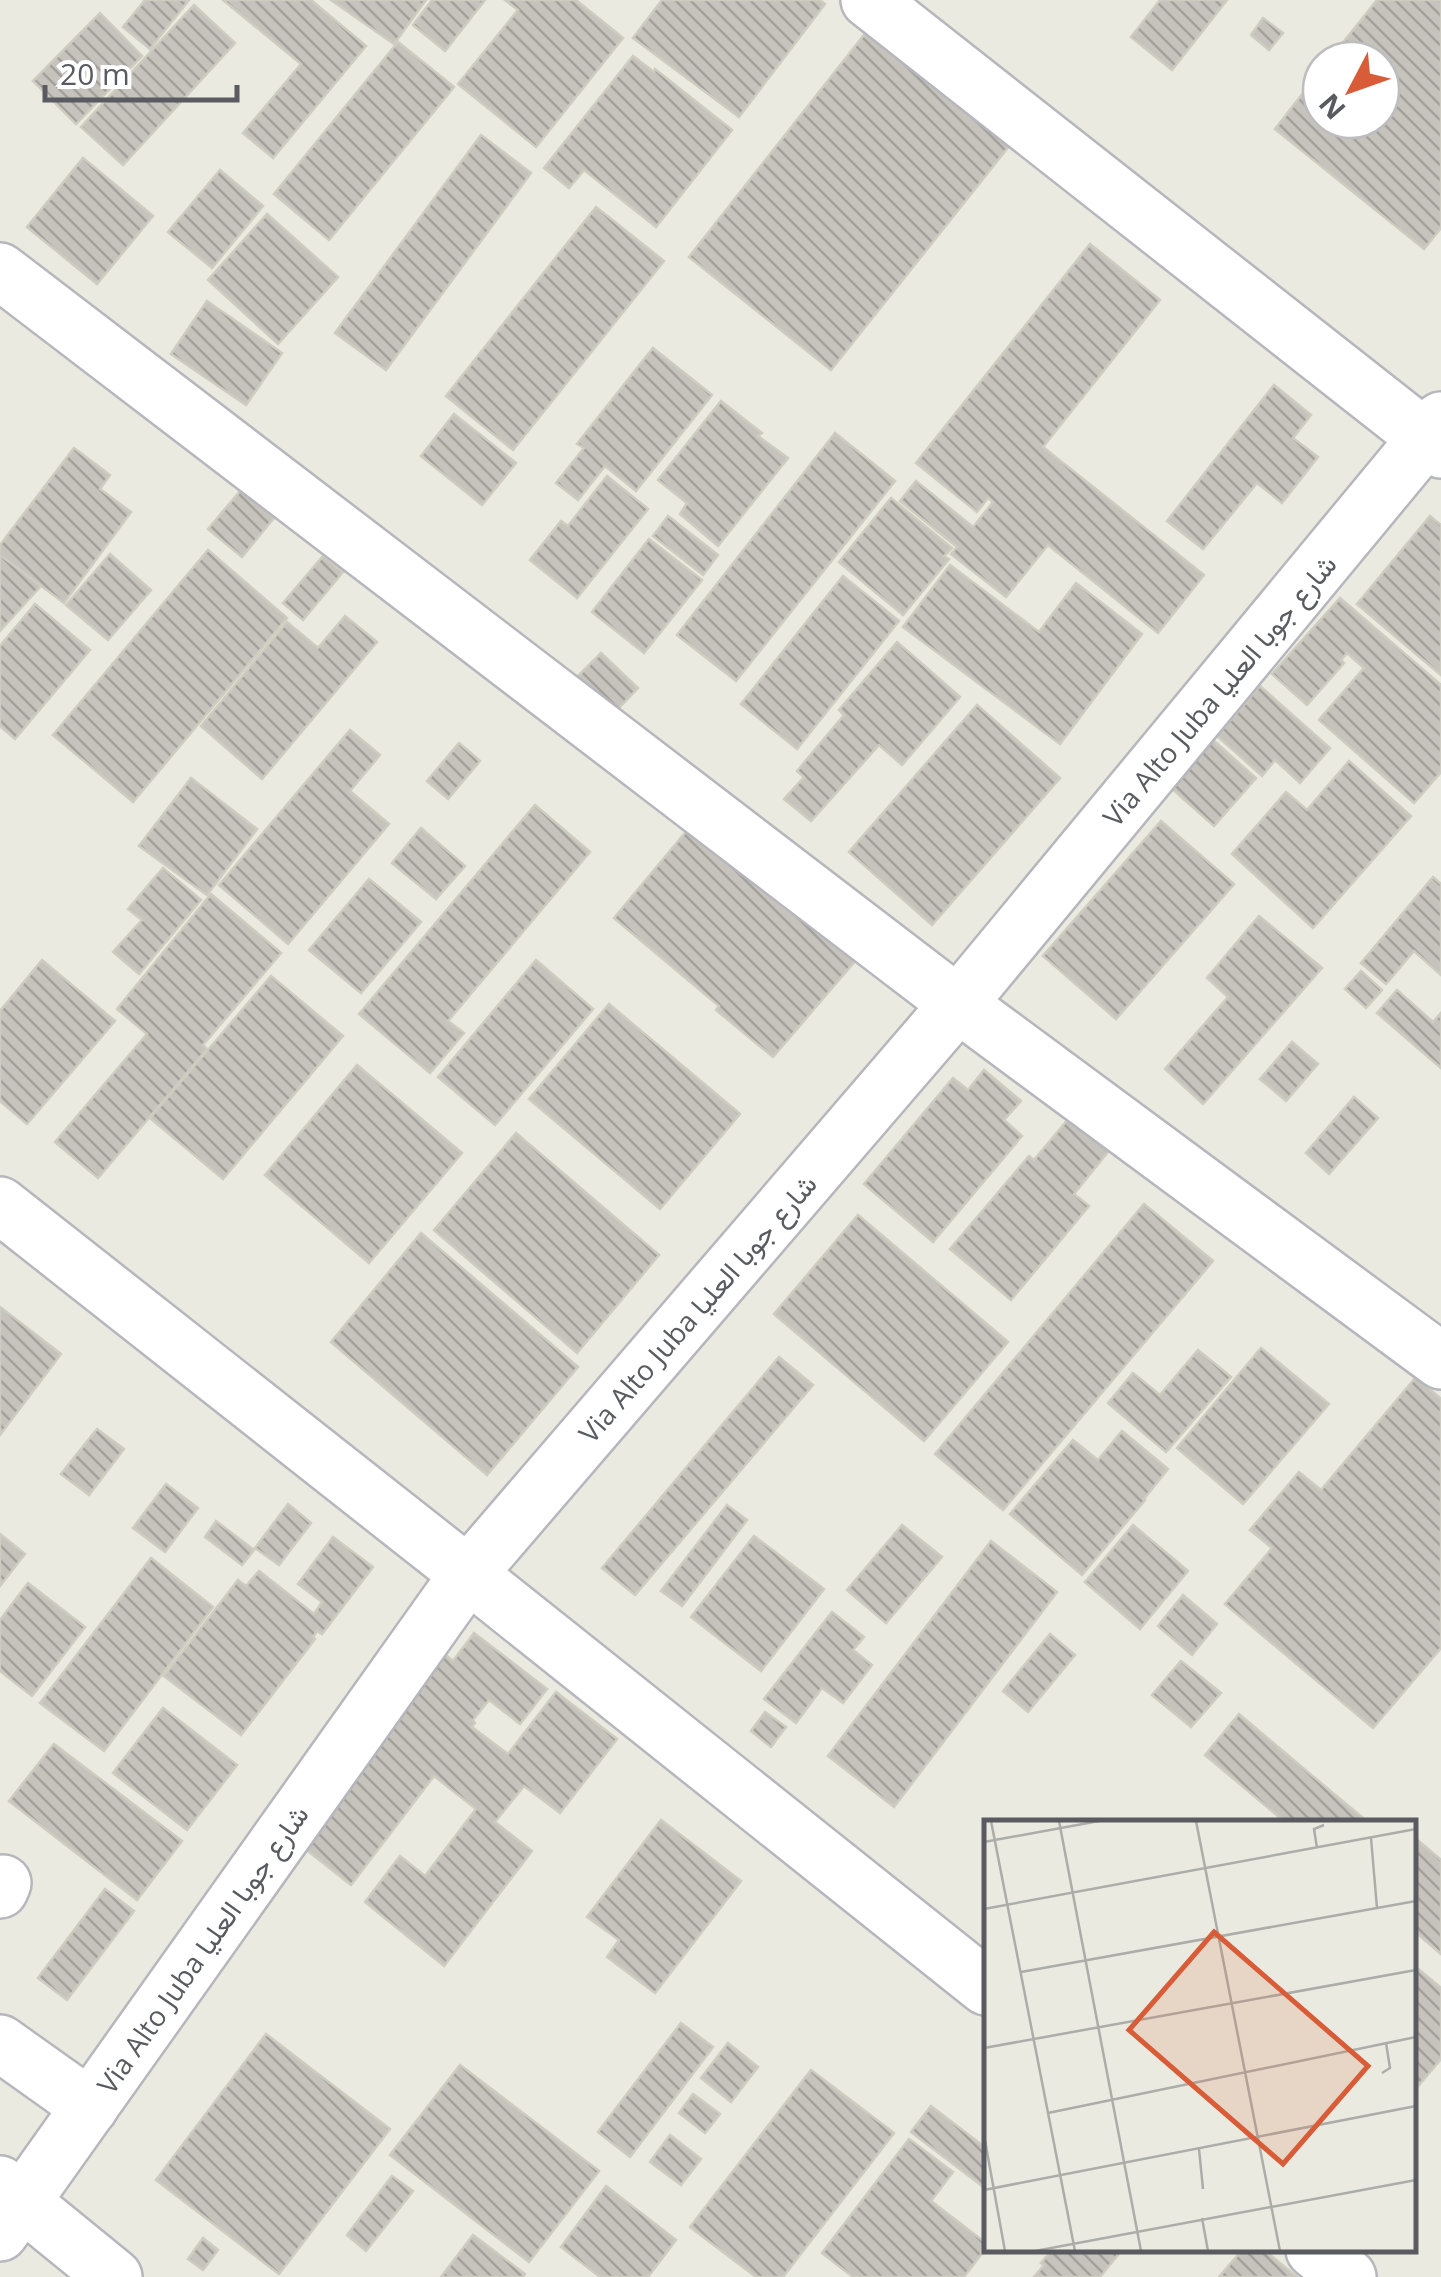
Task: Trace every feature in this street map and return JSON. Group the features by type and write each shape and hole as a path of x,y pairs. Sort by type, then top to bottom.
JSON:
{"street":[{"path":"869,0 1436,436"},
{"path":"0,270 958,1004 1441,1361"},
{"name":"Via Alto Juba شارع جوبا العليا","path":"8,2207 90,2108 468,1574 958,1004 1436,436"},
{"path":"0,1206 984,1986"},
{"path":"0,2043 90,2108"},
{"path":"8,2207 114,2277"},
{"path":"1317,2252 1348,2277"}],"building":[{"path":"145,0 189,0 150,49 123,27"},
{"path":"223,0 311,0 366,46 273,158 243,133 301,64"},
{"path":"331,0 426,0 394,44"},
{"path":"432,0 485,0 445,51 413,25"},
{"path":"505,0 576,0 623,38 536,147 458,84 518,10"},
{"path":"662,0 820,0 825,4 739,117 633,38"},
{"path":"1160,0 1227,0 1172,70 1131,37"},
{"path":"1377,0 1441,0 1441,228 1424,249 1275,129 1301,96 1301,140 1401,140 1401,40 1345,40"},
{"path":"194,5 235,43 123,165 81,127"},
{"path":"100,13 142,56 76,124 33,81"},
{"path":"1263,18 1283,33 1269,50 1251,35"},
{"path":"871,26 1014,140 831,370 689,257"},
{"path":"398,42 454,87 329,240 274,194"},
{"path":"633,56 732,130 656,227 584,170 569,188 544,168"},
{"path":"481,135 531,173 386,370 335,333"},
{"path":"83,158 153,216 97,284 27,227"},
{"path":"220,170 263,206 212,268 168,232"},
{"path":"596,207 664,261 513,450 446,396"},
{"path":"267,214 338,277 278,344 208,280"},
{"path":"1090,244 1160,300 1043,447 1204,575 1158,633 1048,545 1006,597 951,554 957,547 900,501 916,481 973,527 993,502 988,498 977,512 916,463"},
{"path":"207,301 282,353 246,405 171,354"},
{"path":"653,348 712,395 636,491 605,466 578,500 556,483 584,448 577,444"},
{"path":"1274,385 1311,415 1293,438 1318,457 1282,503 1257,483 1203,549 1167,521"},
{"path":"721,401 788,458 718,546 680,514 687,503 658,480"},
{"path":"454,414 516,463 482,505 421,456"},
{"path":"835,433 895,481 736,681 677,635"},
{"path":"74,448 110,475 100,489 131,512 64,603 0,555 0,545"},
{"path":"607,476 648,509 577,598 530,560 561,521 568,526"},
{"path":"241,490 274,518 242,557 208,529"},
{"path":"891,498 952,548 944,556 949,559 903,615 839,562"},
{"path":"668,516 718,555 703,575 653,536"},
{"path":"1430,516 1441,525 1441,675 1357,604"},
{"path":"649,539 702,580 644,653 592,612"},
{"path":"208,550 287,618 133,802 53,735"},
{"path":"110,554 151,590 108,640 66,605"},
{"path":"0,555 41,586 0,631"},
{"path":"323,556 343,572 303,620 283,603"},
{"path":"950,565 1039,632 1076,583 1142,634 1060,744 903,627"},
{"path":"843,576 899,621 797,749 741,704"},
{"path":"1340,598 1441,685 1441,772 1414,803 1319,720 1364,668 1347,653 1341,660 1344,663 1307,705 1272,674"},
{"path":"35,604 90,650 15,739 0,726 0,646"},
{"path":"345,616 377,642 262,779 201,726 287,622 318,648"},
{"path":"897,642 960,697 902,765 879,745 811,821 784,799 804,777 797,771 844,715 839,710"},
{"path":"601,653 638,688 613,714 575,679"},
{"path":"1260,686 1330,748 1300,783 1275,760 1262,776 1217,736"},
{"path":"977,705 1060,778 932,925 849,852"},
{"path":"350,730 380,755 350,791 389,824 288,944 219,885"},
{"path":"1213,740 1256,778 1214,826 1171,788"},
{"path":"459,743 480,761 448,799 427,781"},
{"path":"1349,761 1411,816 1313,928 1232,854 1286,792 1307,810"},
{"path":"191,778 257,829 207,895 139,846"},
{"path":"535,805 590,852 448,1021 464,1033 430,1073 359,1014"},
{"path":"704,810 856,960 773,1057 614,918"},
{"path":"1161,821 1234,884 1116,1019 1043,956"},
{"path":"421,828 465,866 436,899 392,863"},
{"path":"163,868 201,900 139,974 113,952 142,920 128,909"},
{"path":"1433,877 1441,884 1441,975 1414,951 1386,984 1361,963"},
{"path":"369,879 421,922 361,993 309,950"},
{"path":"211,894 281,953 203,1045 207,1049 98,1178 55,1142 147,1034 117,1009"},
{"path":"1259,916 1322,968 1203,1104 1165,1069 1228,997 1207,978"},
{"path":"42,960 115,1021 27,1124 0,1101 0,1011"},
{"path":"536,960 593,1009 495,1125 438,1077"},
{"path":"1361,971 1382,990 1366,1008 1345,989"},
{"path":"271,976 343,1036 223,1179 150,1118"},
{"path":"1397,990 1433,1022 1441,1013 1441,1068 1377,1013"},
{"path":"609,1004 740,1114 660,1209 529,1099"},
{"path":"1292,1042 1318,1064 1286,1101 1260,1079"},
{"path":"357,1065 462,1153 369,1263 265,1175"},
{"path":"984,1070 1021,1101 1004,1120 1022,1136 933,1242 864,1184 953,1078 968,1090"},
{"path":"1354,1097 1378,1118 1329,1174 1306,1153"},
{"path":"1069,1118 1108,1152 1074,1194 1089,1206 1011,1300 950,1249 1029,1156 1034,1160"},
{"path":"516,1133 659,1255 577,1353 434,1230"},
{"path":"1144,1204 1213,1261 1003,1510 935,1454"},
{"path":"858,1215 1008,1342 924,1441 774,1314"},
{"path":"421,1233 578,1367 487,1475 331,1342"},
{"path":"0,1307 61,1354 0,1435"},
{"path":"1261,1348 1329,1404 1243,1504 1177,1448"},
{"path":"1198,1350 1231,1377 1166,1452 1108,1403 1133,1373 1160,1395"},
{"path":"779,1357 813,1385 635,1595 602,1568"},
{"path":"1416,1377 1441,1399 1441,1648 1373,1728 1225,1604 1272,1548 1250,1530 1299,1472 1321,1490"},
{"path":"97,1429 124,1449 89,1495 61,1474"},
{"path":"1122,1431 1168,1469 1082,1575 1010,1514 1073,1440 1098,1460"},
{"path":"166,1484 198,1508 165,1552 133,1528"},
{"path":"288,1504 311,1523 279,1565 255,1548"},
{"path":"727,1505 747,1520 682,1606 661,1591"},
{"path":"216,1521 254,1550 242,1565 205,1537"},
{"path":"902,1525 942,1557 886,1623 847,1590"},
{"path":"1133,1525 1188,1571 1140,1629 1085,1582"},
{"path":"0,1534 25,1554 0,1586"},
{"path":"754,1536 824,1589 761,1671 691,1617"},
{"path":"333,1537 373,1567 322,1634 317,1631 315,1639 241,1735 164,1676 238,1580 246,1586 259,1571 314,1614 322,1602 298,1584"},
{"path":"991,1541 1057,1592 894,1807 828,1756"},
{"path":"151,1558 213,1607 104,1751 40,1703"},
{"path":"28,1583 85,1627 32,1696 0,1671 0,1620"},
{"path":"1183,1595 1217,1624 1192,1655 1158,1626"},
{"path":"832,1612 864,1637 853,1650 872,1665 843,1703 822,1688 796,1723 764,1699"},
{"path":"474,1633 547,1689 520,1724 489,1700 473,1720 472,1727 508,1754 556,1692 617,1739 560,1813 524,1786 495,1822 532,1851 444,1966 365,1902 400,1856 425,1876 476,1809 434,1776 351,1885 285,1833 430,1642 453,1661"},
{"path":"1050,1634 1075,1655 1028,1712 1003,1691"},
{"path":"1181,1661 1221,1693 1191,1727 1152,1695"},
{"path":"163,1708 237,1765 187,1830 113,1773"},
{"path":"765,1712 786,1727 771,1747 751,1731"},
{"path":"1239,1714 1366,1820 1283,1820 1205,1755"},
{"path":"54,1744 182,1841 137,1900 9,1801"},
{"path":"661,1820 741,1881 655,1993 607,1957 619,1940 587,1917"},
{"path":"1416,1839 1441,1860 1441,1954 1416,1933"},
{"path":"105,1889 134,1911 67,2000 38,1978"},
{"path":"1416,1967 1441,1988 1441,2059 1416,2089"},
{"path":"681,2023 713,2047 630,2157 598,2132"},
{"path":"266,2034 390,2129 279,2274 156,2180"},
{"path":"728,2043 758,2067 731,2102 701,2078"},
{"path":"460,2065 599,2171 529,2262 390,2155"},
{"path":"811,2070 894,2133 783,2277 756,2277 690,2227"},
{"path":"693,2094 720,2114 705,2133 679,2113"},
{"path":"931,2106 984,2146 984,2187 911,2132"},
{"path":"670,2135 701,2159 681,2185 650,2162"},
{"path":"909,2139 953,2172 931,2201 984,2241 984,2251 964,2277 853,2277 822,2253"},
{"path":"392,2176 413,2191 366,2251 347,2235"},
{"path":"606,2186 676,2240 648,2277 600,2277 561,2247"},
{"path":"473,2235 525,2274 523,2277 441,2277"},
{"path":"203,2238 218,2250 203,2270 188,2259"},
{"path":"1050,2252 1120,2252 1100,2277 1034,2277 1044,2265 1041,2263"},
{"path":"1240,2252 1266,2252 1297,2277 1219,2277"}]}
